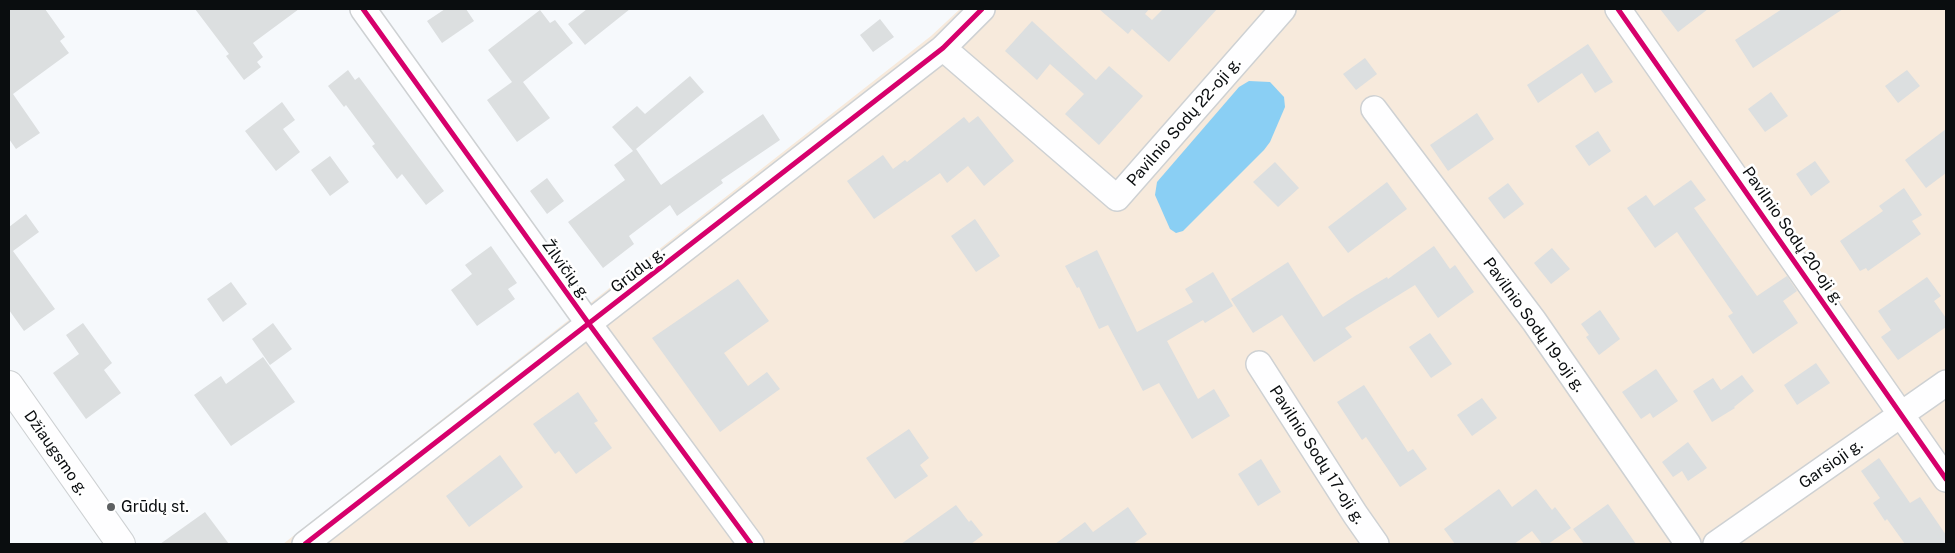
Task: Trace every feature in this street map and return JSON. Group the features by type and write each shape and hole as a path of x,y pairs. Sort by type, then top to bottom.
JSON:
{"street":[{"name":"Žilvičių g.","path":"363,9 589,324 751,544"},
{"name":"Grūdų g.","path":"305,544 943,48 982,9"},
{"name":"Pavilnio Sodų 22-oji g.","path":"943,48 1117,198 1283,9"},
{"name":"Pavilnio Sodų 20-oji g.","path":"1618,9 1946,479"},
{"name":"Pavilnio Sodų 19-oji g.","path":"1374,109 1534,321 1688,544"},
{"name":"Pavilnio Sodų 17-oji g.","path":"1259,364 1376,544"},
{"name":"Garsioji g.","path":"1716,544 1946,383"},
{"name":"Džiaugsmo g.","path":"9,385 121,544"}],"shaded area":[{"path":"960,9 1946,9 1946,544 283,544 931,36"}],"water":[{"path":"1249,81 1270,82 1284,97 1285,107 1270,142 1183,231 1176,233 1170,229 1155,195 1157,182 1239,87"}],"building":[{"path":"9,9 45,9 65,37 60,41 69,53 13,94 40,133 16,149 9,139"},
{"path":"195,9 299,9 253,43 263,57 257,62 261,67 244,80 226,56 229,54"},
{"path":"445,9 466,9 474,21 442,43 427,21"},
{"path":"587,9 630,9 585,45 568,24"},
{"path":"1099,9 1149,9 1145,14 1152,20 1163,9 1217,9 1169,62 1132,29 1128,34"},
{"path":"1660,9 1708,9 1678,32"},
{"path":"1782,9 1843,9 1753,68 1735,40"},
{"path":"540,10 550,23 555,20 573,43 523,82 550,118 517,142 487,100 512,82 488,50"},
{"path":"880,19 894,37 873,52 860,35"},
{"path":"1032,21 1096,80 1109,66 1143,96 1099,145 1065,114 1084,94 1050,64 1037,80 1005,51"},
{"path":"1588,44 1613,82 1595,93 1582,73 1538,103 1527,85"},
{"path":"1365,58 1377,74 1356,90 1343,74"},
{"path":"348,70 355,80 359,77 444,191 426,205 402,174 397,179 372,146 375,144 346,105 344,107 328,86"},
{"path":"1907,70 1920,86 1898,103 1885,86"},
{"path":"690,76 704,92 636,149 661,185 763,114 780,140 721,180 723,183 677,216 670,205 629,236 634,244 603,268 568,222 625,180 614,165 633,151 612,127 637,106 645,114"},
{"path":"1771,92 1788,116 1765,132 1748,109"},
{"path":"282,102 295,120 283,129 300,152 276,171 245,131"},
{"path":"1477,113 1494,139 1448,171 1430,145"},
{"path":"978,116 1014,161 984,186 968,166 947,183 940,173 874,219 847,181 883,155 893,169 905,160 907,162 964,117 969,123"},
{"path":"1946,129 1946,173 1926,188 1905,160"},
{"path":"1598,131 1611,151 1589,166 1575,146"},
{"path":"330,156 349,182 330,196 311,170"},
{"path":"1815,161 1830,182 1811,196 1796,174"},
{"path":"1275,162 1299,188 1278,207 1253,182"},
{"path":"547,178 564,201 547,214 530,191"},
{"path":"1691,180 1706,200 1694,208 1757,296 1787,276 1797,291 1783,301 1798,323 1753,354 1728,316 1733,313 1677,232 1655,248 1627,208 1646,195 1654,206"},
{"path":"1387,182 1407,209 1348,253 1328,227"},
{"path":"1508,183 1524,204 1504,219 1488,198"},
{"path":"1904,188 1922,215 1912,221 1921,234 1868,271 1866,268 1860,271 1840,241 1883,211 1879,206"},
{"path":"26,214 39,232 13,251 55,309 24,331 9,310 9,227"},
{"path":"975,219 1000,256 976,272 951,236"},
{"path":"491,246 517,283 508,289 515,299 477,326 451,290 472,274 465,265"},
{"path":"1434,246 1450,269 1455,265 1474,292 1438,318 1415,285 1345,328 1352,337 1314,362 1282,315 1253,333 1231,299 1288,262 1323,317 1387,277 1388,279"},
{"path":"1552,248 1570,269 1551,284 1534,263"},
{"path":"1097,250 1137,332 1193,302 1185,289 1213,272 1233,306 1205,323 1203,320 1167,341 1198,399 1214,389 1230,416 1192,439 1159,383 1143,391 1108,325 1099,329 1079,287 1077,288 1065,266"},
{"path":"1927,277 1941,296 1934,301 1946,318 1946,327 1898,360 1881,337 1891,330 1878,311"},
{"path":"738,279 769,321 724,353 748,386 767,372 780,389 720,432 652,338"},
{"path":"231,282 247,304 223,322 207,299"},
{"path":"1600,310 1620,339 1599,355 1586,337 1589,335 1581,324"},
{"path":"83,323 112,363 104,370 121,393 86,419 53,373 79,354 66,335"},
{"path":"273,323 292,349 270,365 252,339"},
{"path":"1430,333 1452,364 1431,378 1409,347"},
{"path":"263,357 295,402 231,446 194,395 221,376 226,384"},
{"path":"1816,363 1830,383 1797,405 1784,385"},
{"path":"1656,369 1678,401 1653,418 1650,413 1641,419 1622,392"},
{"path":"1742,375 1754,391 1735,408 1712,422 1693,391 1713,378 1721,390"},
{"path":"1364,385 1408,452 1413,449 1427,469 1400,487 1366,437 1362,440 1337,402"},
{"path":"578,392 598,421 594,423 612,448 576,474 559,451 555,454 533,424"},
{"path":"1482,398 1497,418 1472,436 1457,415"},
{"path":"909,429 929,458 920,465 928,476 895,499 866,458"},
{"path":"1688,442 1707,468 1688,481 1682,471 1673,477 1662,462"},
{"path":"500,455 523,487 469,527 446,496"},
{"path":"1879,458 1910,503 1920,497 1946,535 1946,544 1905,544 1887,519 1885,521 1873,503 1880,498 1861,471"},
{"path":"1261,459 1281,492 1258,506 1238,474"},
{"path":"1499,489 1512,507 1536,489 1552,510 1555,507 1571,528 1548,544 1542,544 1532,531 1514,544 1455,544 1444,529"},
{"path":"1608,504 1636,544 1584,544 1573,529"},
{"path":"956,505 969,522 971,520 983,535 971,544 901,544"},
{"path":"1128,507 1147,534 1133,544 1055,544 1085,522 1093,532"},
{"path":"205,512 229,544 160,544"}],"cycle path":[{"path":"363,9 589,324 751,544"},
{"path":"305,544 943,48 982,9"},
{"path":"1618,9 1946,479"}],"place":[{"name":"Grūdų st.","path":"111,507"}]}
